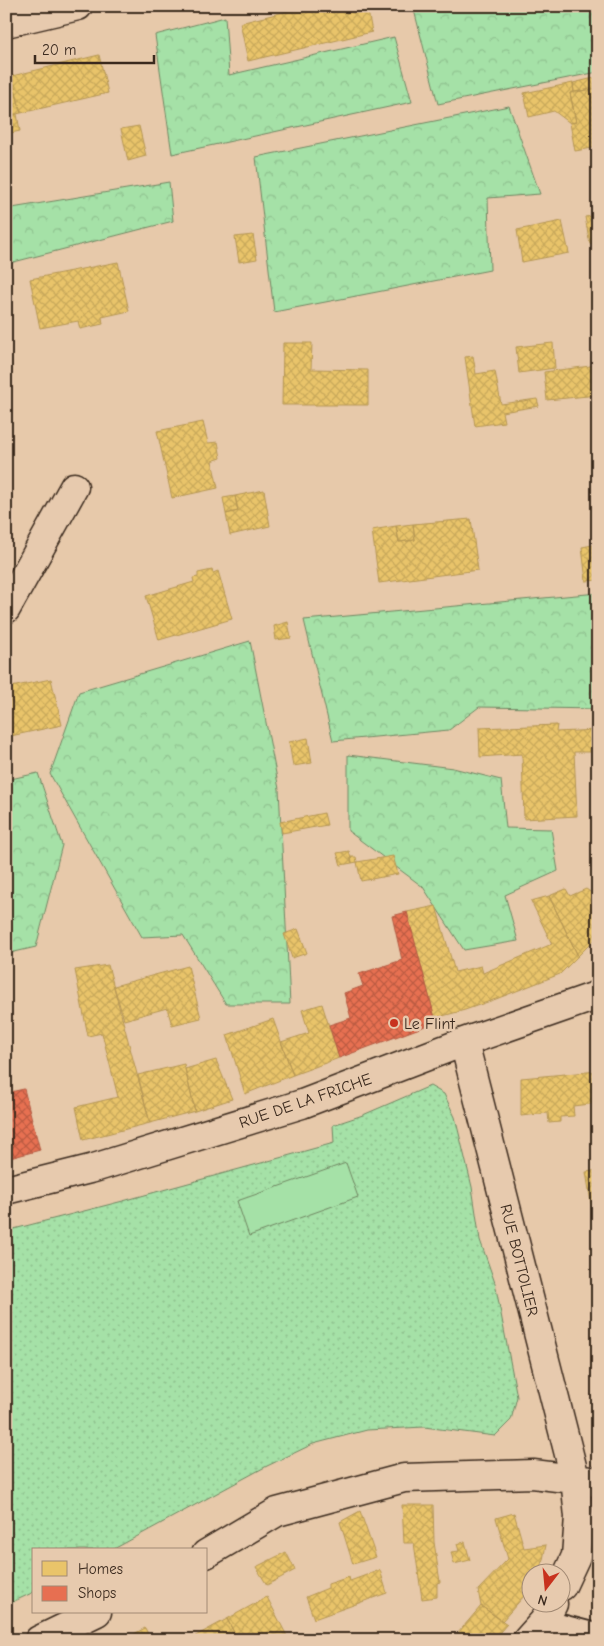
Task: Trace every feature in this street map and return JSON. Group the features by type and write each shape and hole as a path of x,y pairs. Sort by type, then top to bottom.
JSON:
{"street":[{"path":"6,23 78,6"},
{"path":"6,609 74,487"},
{"name":"RUE DE LA FRICHE","path":"6,1190 94,1168 302,1104 464,1042 598,994"},
{"name":"RUE BOTTOLIER","path":"464,1042 587,1480 579,1517 576,1556 572,1565"},
{"path":"208,1553 277,1512 404,1478 533,1474 587,1480"},
{"path":"39,1640 93,1614"}],"lane":[{"path":"542,1621 598,1635"}],"green space":[{"path":"413,6 598,6 598,72 438,104"},
{"path":"225,17 229,75 394,37 412,102 172,154 155,35"},
{"path":"509,106 540,194 488,198 490,270 274,312 256,157"},
{"path":"169,182 173,221 6,264 6,209"},
{"path":"598,593 598,709 479,707 449,730 333,741 304,620"},
{"path":"250,641 279,789 290,1004 226,1004 183,935 142,937 50,774 79,692"},
{"path":"348,755 453,768 501,780 506,828 551,829 558,871 505,895 518,941 464,950 423,887 348,831"},
{"path":"38,773 62,845 36,947 6,954 6,780"},
{"path":"430,1086 444,1094 455,1117 472,1187 480,1240 495,1283 517,1397 511,1420 495,1436 424,1427 367,1430 313,1444 265,1467 116,1548 32,1548 32,1593 6,1605 6,1231 334,1143 333,1125 363,1115"},
{"path":"346,1163 358,1197 249,1236 237,1201"}],"building: Homes":[{"path":"308,6 367,6 372,32 248,61 240,23"},
{"path":"99,55 108,93 21,113 12,76"},
{"path":"12,76 21,113 6,116 6,77"},
{"path":"598,77 598,88 574,92 573,83"},
{"path":"573,83 574,92 570,93 576,122 570,123 554,111 529,117 524,93"},
{"path":"598,88 598,147 575,151 570,123 576,122 570,93"},
{"path":"17,114 20,131 6,134 6,116"},
{"path":"139,126 146,156 128,161 121,129"},
{"path":"598,215 598,243 590,244 585,217"},
{"path":"562,221 569,253 522,262 517,230"},
{"path":"253,235 257,259 239,262 235,237"},
{"path":"118,262 129,311 102,317 103,324 80,329 78,321 40,328 30,279"},
{"path":"283,343 312,343 311,369 368,370 368,405 282,405"},
{"path":"553,343 555,368 519,373 516,347"},
{"path":"473,356 476,374 495,371 501,404 537,399 539,406 502,412 504,422 475,426 465,357"},
{"path":"598,365 598,395 547,400 544,372"},
{"path":"203,422 208,443 218,442 221,458 212,461 218,488 172,498 157,431"},
{"path":"264,490 270,526 230,535 226,514 238,511 235,496"},
{"path":"235,496 238,511 226,514 223,498"},
{"path":"471,519 478,570 379,583 372,530 396,526 399,542 415,540 413,524"},
{"path":"413,524 415,540 399,542 396,526"},
{"path":"598,544 598,580 586,581 582,547"},
{"path":"212,570 213,573 218,571 232,619 159,640 146,596 194,582 193,578 198,577 198,573"},
{"path":"288,622 291,638 276,640 274,626"},
{"path":"51,679 62,725 6,737 6,688"},
{"path":"557,725 556,732 597,730 598,752 574,752 577,816 524,819 522,754 480,757 479,728"},
{"path":"308,738 312,763 293,766 289,742"},
{"path":"324,813 327,825 282,833 280,822"},
{"path":"349,851 352,863 341,865 337,853"},
{"path":"393,856 398,874 361,881 357,862"},
{"path":"351,857 356,857 357,862 352,863"},
{"path":"566,889 570,896 586,889 598,897 598,936 578,956 549,896"},
{"path":"549,896 578,956 560,974 465,1010 435,1018 407,912 436,906 455,972 481,966 483,973 552,944 531,901"},
{"path":"298,929 307,953 292,958 284,934"},
{"path":"108,965 150,1123 83,1140 76,1107 118,1097 102,1033 88,1036 75,970"},
{"path":"188,966 201,1018 172,1025 167,1008 124,1020 114,986"},
{"path":"322,1004 339,1058 293,1075 281,1042 309,1033 302,1010"},
{"path":"273,1019 293,1075 245,1094 227,1035"},
{"path":"216,1060 232,1099 195,1111 185,1069"},
{"path":"184,1064 195,1111 150,1123 138,1075"},
{"path":"598,1071 598,1103 573,1106 574,1116 560,1117 560,1122 549,1123 548,1113 521,1116 521,1078"},
{"path":"598,1170 598,1238 597,1238 586,1172"},
{"path":"402,1505 433,1505 434,1542 440,1582 437,1583 437,1597 422,1599 414,1543 404,1543"},
{"path":"360,1511 376,1557 353,1564 340,1522"},
{"path":"514,1513 524,1548 546,1545 542,1564 522,1564 522,1598 502,1621 481,1606 478,1590 508,1559 496,1518"},
{"path":"465,1542 470,1560 454,1564 451,1552 459,1551 457,1544"},
{"path":"286,1552 295,1570 267,1585 256,1567"},
{"path":"380,1570 387,1593 314,1619 306,1597 328,1588 328,1584 349,1577 350,1581"},
{"path":"267,1597 289,1640 238,1640 227,1619"},
{"path":"481,1606 507,1624 493,1640 452,1640"},
{"path":"227,1619 238,1640 190,1639"},
{"path":"145,1628 151,1640 123,1640"}],"building: Shops":[{"path":"407,912 436,1022 339,1058 329,1025 351,1018 344,993 363,986 359,974 402,960 392,916"},
{"path":"24,1089 40,1150 6,1159 6,1093"}],"place":[{"name":"Le Flint","path":"394,1023"}]}
